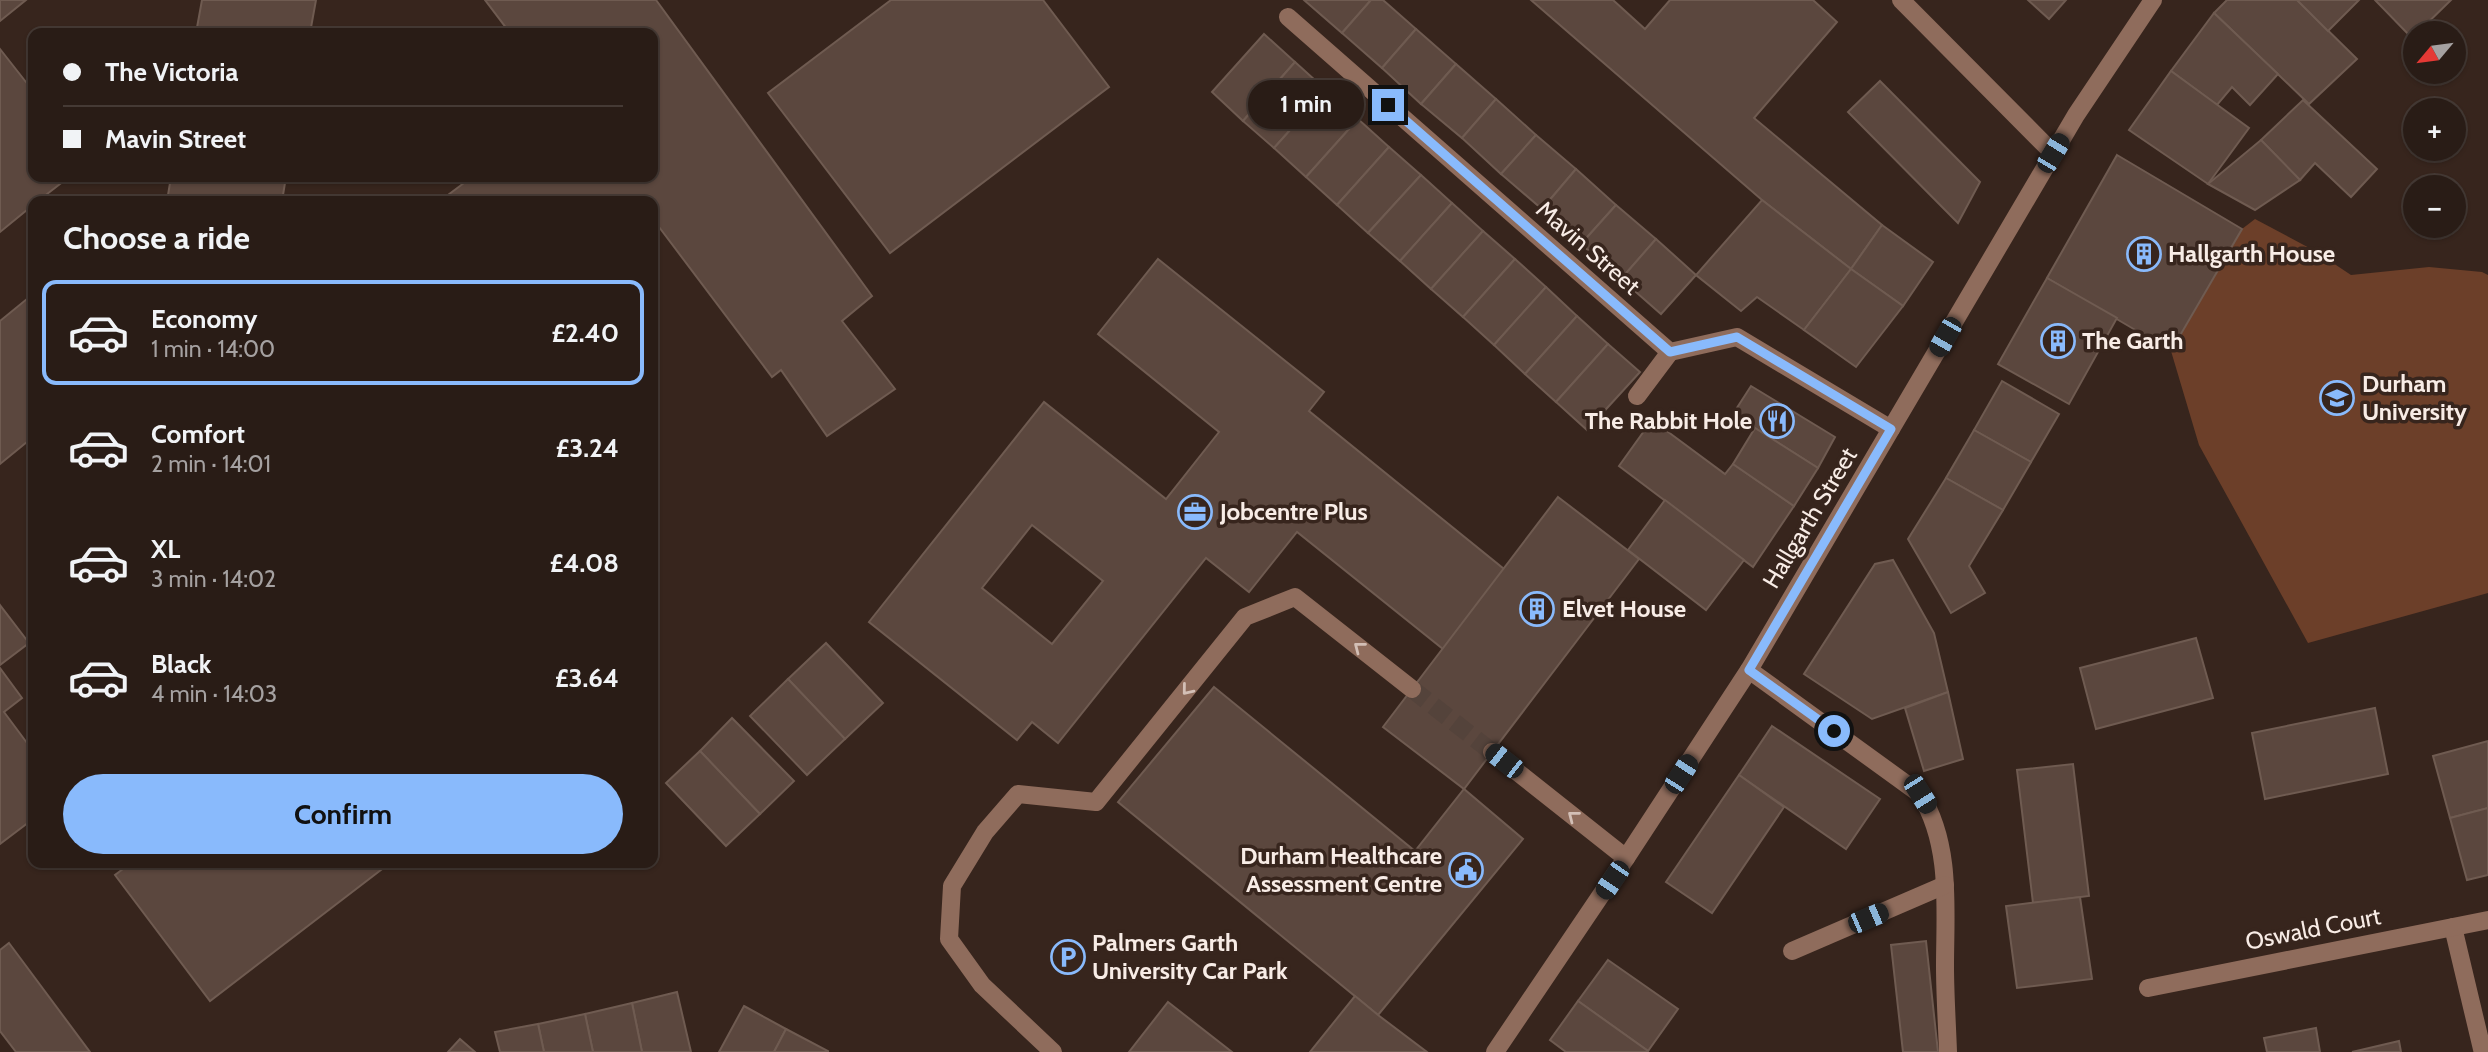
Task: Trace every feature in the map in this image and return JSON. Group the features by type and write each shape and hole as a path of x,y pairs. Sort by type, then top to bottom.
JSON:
{"street":[{"path":"1901,0 2053,153"},
{"name":"Hallgarth Street","path":"1495,1052 1749,670 2053,153 2153,0"},
{"name":"Mavin Street","path":"1288,17 1670,352"},
{"path":"1637,396 1670,352 1737,337 1891,429"},
{"path":"1053,1052 982,985 949,939 952,886 985,832 1018,794 1096,802 1245,617 1295,597 1412,689"},
{"path":"1749,670 1920,794 1929,809 1941,847 1945,885 1948,1052"},
{"path":"1492,752 1626,858"},
{"path":"1792,951 1945,885"},
{"name":"Oswald Court","path":"2148,988 2488,920"},
{"path":"2453,927 2482,1049"}],"shaded area":[{"name":"Durham University","path":"2255,219 2315,251 2351,275 2429,267 2482,272 2488,275 2488,593 2308,643 2199,445 2171,351 2242,229"}],"building":[{"path":"0,0 26,0 0,21"},
{"path":"202,0 316,0 311,28 197,28"},
{"path":"485,0 656,0 872,296 842,321 895,389 827,436 781,370 772,377 658,226 658,196 447,196 465,182 658,182 658,28 506,28"},
{"path":"891,0 1043,0 1109,87 890,253 768,93"},
{"path":"1304,0 1371,0 1342,33"},
{"path":"1371,0 1383,0 1416,29 1382,68 1342,33"},
{"path":"1531,0 1613,0 1645,29 1670,0 1813,0 1837,22 1754,118 1882,225 1851,269 1762,200"},
{"path":"2028,0 2066,0 2049,19"},
{"path":"2227,0 2297,0 2357,59 2309,104 2214,13"},
{"path":"2297,0 2359,0 2328,31"},
{"path":"2375,0 2451,0 2429,21 2403,21 2403,29"},
{"path":"2214,13 2278,74 2250,105 2232,87 2217,105 2171,71"},
{"path":"1416,29 1456,64 1421,104 1382,68"},
{"path":"1264,34 1295,62 1243,121 1212,92"},
{"path":"0,49 28,85 28,182 63,182 44,196 28,196 28,209 0,232"},
{"path":"1295,62 1326,90 1274,148 1243,121"},
{"path":"1456,64 1496,99 1462,138 1421,104"},
{"path":"2171,71 2249,128 2208,184 2129,130"},
{"path":"1880,81 1980,182 1958,223 1848,112"},
{"path":"1326,90 1358,119 1306,177 1274,148"},
{"path":"1496,99 1536,135 1501,174 1462,138"},
{"path":"2303,100 2377,169 2351,197 2315,163 2300,180 2261,140"},
{"path":"1358,119 1389,147 1337,205 1306,177"},
{"path":"1536,135 1576,169 1542,209 1501,174"},
{"path":"2261,140 2300,180 2255,210 2208,184"},
{"path":"1389,147 1421,175 1368,233 1337,205"},
{"name":"Hallgarth House","path":"2117,155 2242,229 2171,351 2047,278"},
{"path":"1576,169 1616,205 1581,244 1542,209"},
{"path":"1421,175 1452,203 1400,261 1368,233"},
{"path":"170,182 285,182 283,196 168,196"},
{"path":"1762,200 1851,269 1804,330 1757,297 1741,311 1696,275"},
{"path":"1452,203 1483,231 1431,289 1400,261"},
{"path":"1616,205 1656,239 1621,279 1581,244"},
{"path":"1882,225 1933,262 1903,306 1851,269"},
{"path":"1483,231 1515,259 1463,317 1431,289"},
{"path":"1656,239 1696,275 1661,314 1621,279"},
{"name":"Jobcentre Plus","path":"1158,259 1324,392 1309,411 1504,569 1443,649 1297,532 1249,592 1206,558 1058,743 1032,722 1017,740 869,622 1044,402 1166,499 1219,432 1098,334","holes":["1032,525 1103,581 1052,644 982,588"]},
{"path":"1515,259 1546,287 1494,345 1463,317"},
{"path":"1851,269 1903,306 1856,367 1804,330"},
{"name":"The Garth","path":"2047,278 2117,318 2069,404 1998,364"},
{"path":"1546,287 1577,316 1525,374 1494,345"},
{"path":"28,298 28,441 0,464 0,321"},
{"path":"1577,316 1608,344 1556,402 1525,374"},
{"path":"1608,344 1640,372 1587,430 1556,402"},
{"path":"2002,381 2059,414 2031,462 1974,430"},
{"name":"The Rabbit Hole","path":"1751,386 1835,437 1818,468 1733,414"},
{"path":"1652,420 1725,474 1733,464 1794,506 1753,567 1619,466"},
{"path":"1755,428 1818,468 1794,506 1733,464"},
{"path":"1974,430 2031,462 2003,510 1946,478"},
{"path":"1946,478 2003,510 1969,566 1985,593 1951,613 1908,539"},
{"name":"Elvet House","path":"1558,497 1639,559 1464,789 1383,727"},
{"path":"1665,500 1744,560 1706,610 1628,550"},
{"path":"1893,560 1934,633 1948,692 1872,719 1804,674 1875,564"},
{"path":"0,605 28,644 0,665"},
{"path":"2196,638 2213,698 2096,729 2080,668"},
{"path":"826,643 883,703 845,739 788,679"},
{"path":"0,668 22,698 4,712 28,744 28,823 0,844"},
{"path":"788,679 845,739 807,775 750,716"},
{"path":"1214,687 1415,851 1464,789 1523,839 1378,1015 1118,802"},
{"path":"1948,692 1963,759 1924,771 1905,708"},
{"path":"2375,708 2388,774 2265,799 2252,733"},
{"path":"732,718 794,781 760,814 700,751"},
{"path":"1772,726 1880,799 1846,849 1739,775"},
{"path":"2488,741 2488,808 2450,818 2433,756"},
{"path":"700,751 760,814 726,846 666,783"},
{"path":"2073,764 2089,896 2033,903 2017,770"},
{"path":"1739,775 1784,807 1712,913 1666,882"},
{"path":"2488,808 2488,875 2467,880 2450,818"},
{"path":"124,868 383,868 210,1001 115,875"},
{"path":"2080,897 2092,979 2017,988 2006,906"},
{"path":"1926,941 1938,1052 1903,1052 1891,945"},
{"path":"9,943 90,1052 16,1052 0,1031 0,950"},
{"path":"1608,960 1678,1009 1648,1051 1578,1001"},
{"path":"677,992 691,1052 642,1052 632,1003"},
{"path":"1355,996 1378,1015 1427,1052 1310,1052"},
{"path":"1578,1001 1648,1051 1566,1052 1550,1040"},
{"path":"1168,1002 1232,1052 1129,1052"},
{"path":"632,1003 642,1052 593,1052 585,1014"},
{"path":"744,1006 786,1029 774,1052 719,1052"},
{"path":"585,1014 593,1052 544,1052 538,1024"},
{"path":"538,1024 544,1052 500,1052 495,1032"},
{"path":"2316,1028 2320,1052 2267,1052 2264,1038"},
{"path":"786,1029 828,1051 828,1052 774,1052"},
{"path":"460,1039 475,1052 448,1052"},
{"path":"2399,1041 2401,1052 2352,1052"}],"tunnel":[{"path":"1412,689 1492,752"}],"place":[{"name":"Hallgarth House","path":"2144,254"},
{"name":"The Garth","path":"2058,341"},
{"name":"Durham University","path":"2337,398"},
{"name":"The Rabbit Hole","path":"1777,421"},
{"name":"Jobcentre Plus","path":"1195,512"},
{"name":"Elvet House","path":"1537,609"},
{"name":"Durham Healthcare Assessment Centre","path":"1466,870"},
{"name":"Palmers Garth University Car Park","path":"1068,957"}],"route":[{"path":"1388,105 1670,352 1737,337 1891,429 1749,670 1834,731"}]}
